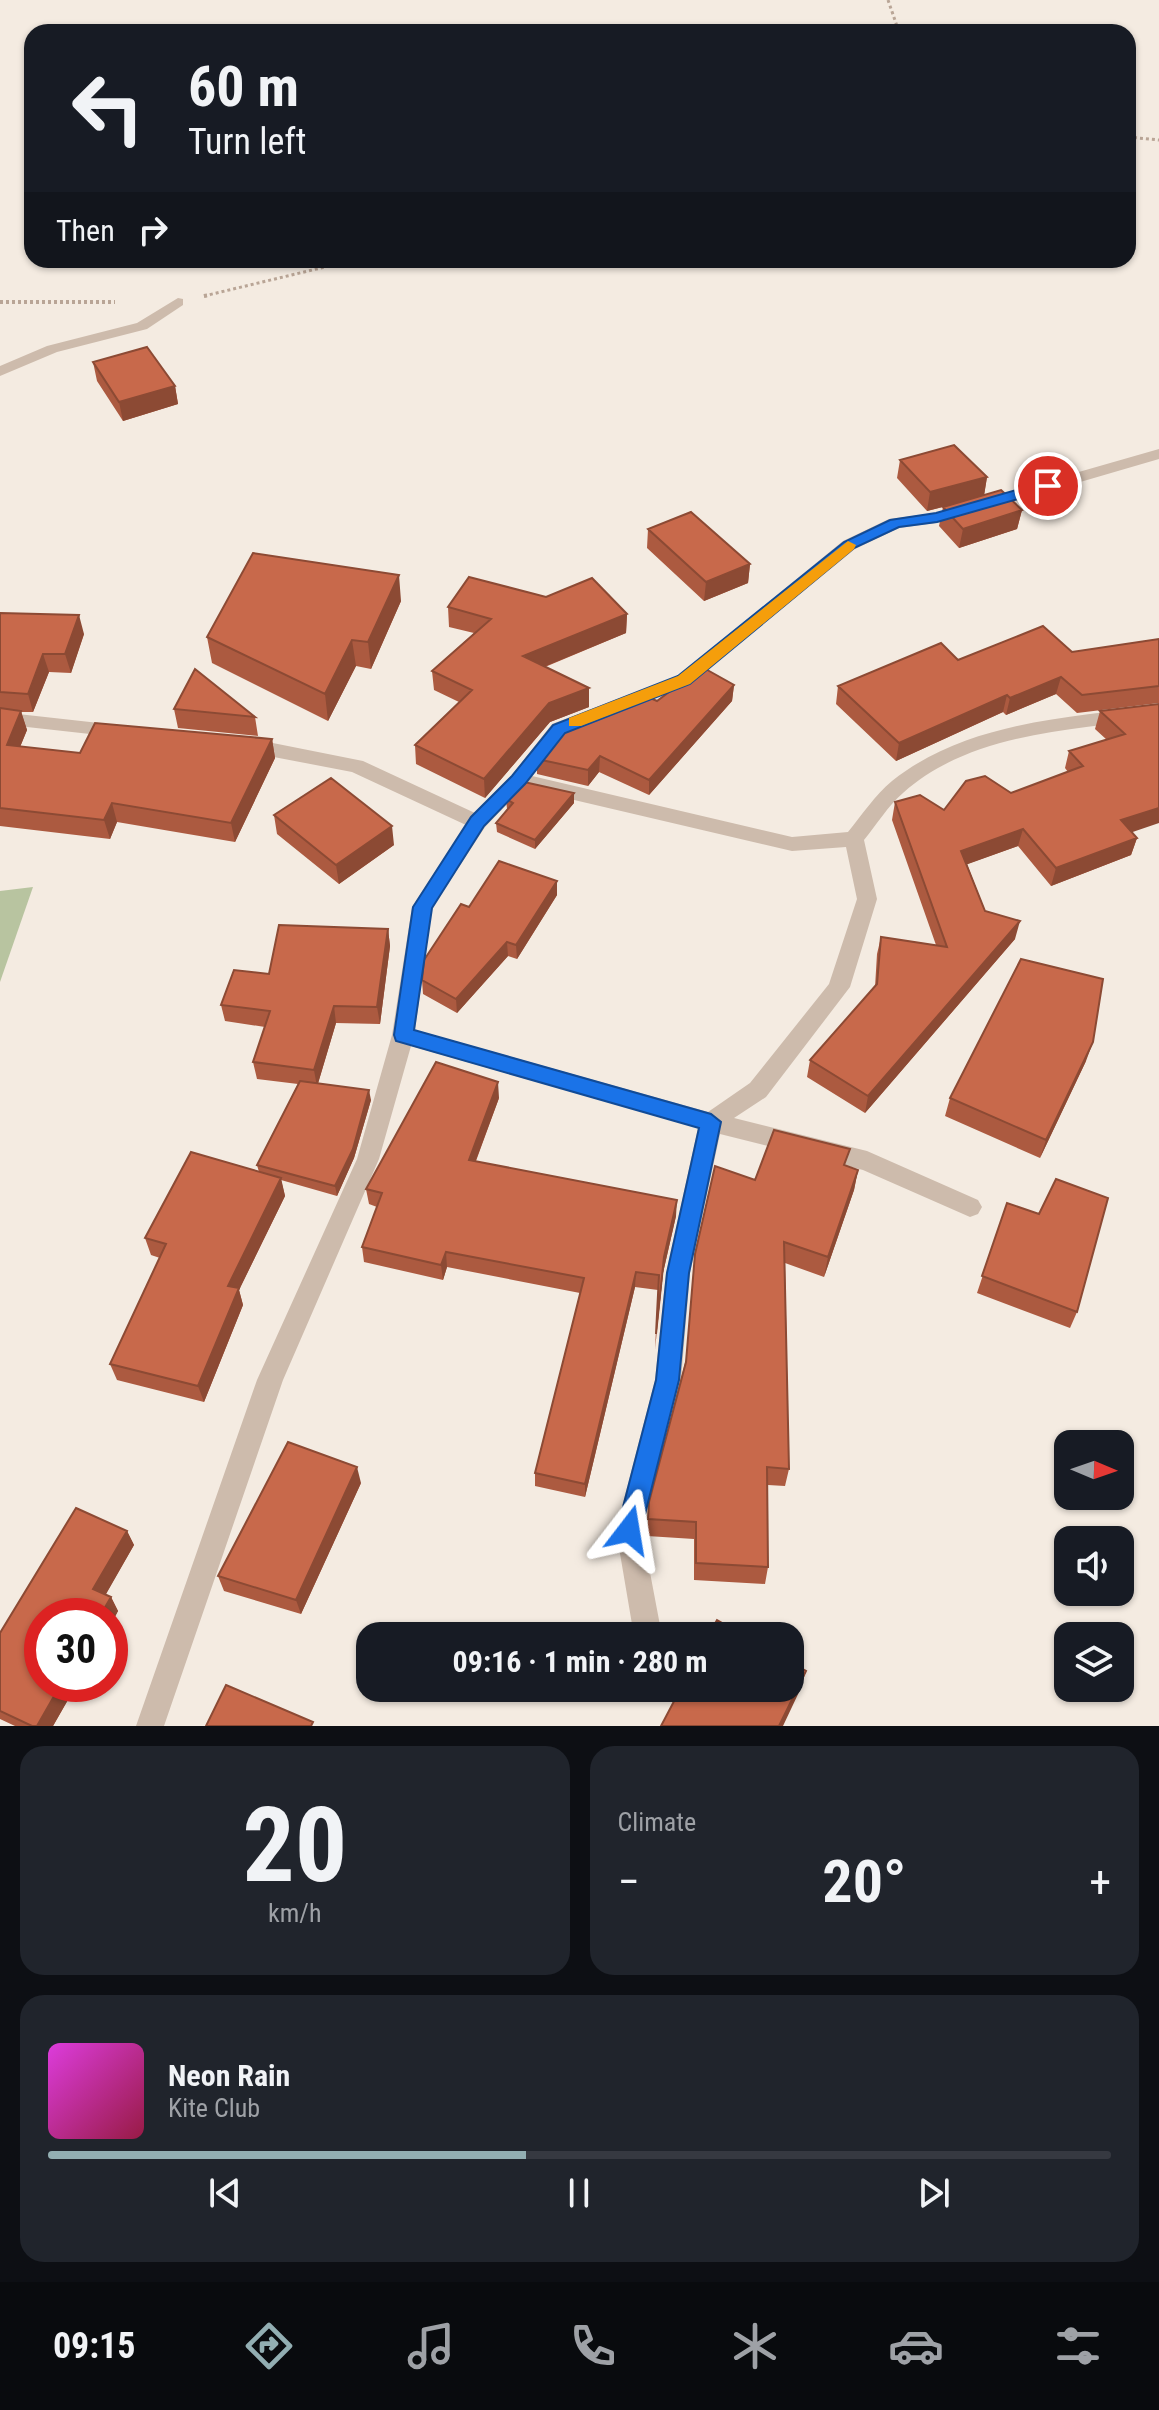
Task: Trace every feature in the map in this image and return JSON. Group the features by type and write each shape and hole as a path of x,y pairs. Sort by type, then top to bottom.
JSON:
{"street":[{"path":"0,371 52,349 142,326 178,302"},
{"path":"150,1726 270,1380 368,1159 403,1035 422,907 478,822 519,780 559,729 684,680 849,545 895,523 937,518 1159,454"},
{"path":"519,780 792,844 854,839 898,787 963,747 1028,730 1159,712"},
{"path":"0,718 137,733"},
{"path":"229,743 275,748 356,766 478,822"},
{"path":"645,1622 629,1530 668,1380 678,1273 711,1122 758,1090 839,987 867,899 854,839"},
{"path":"403,1035 711,1122 867,1161 970,1207"}],"path":[{"path":"888,0 896,24"},
{"path":"1136,138 1159,140"}],"green space":[{"path":"33,887 0,982 0,891"}],"building":[{"path":"147,347 175,386 119,402 93,362"},
{"path":"954,445 987,477 930,492 900,460"},
{"path":"1001,490 1022,510 963,529 943,507"},
{"path":"691,512 750,564 706,582 648,529"},
{"path":"253,553 399,575 368,642 352,640 325,694 207,637"},
{"path":"469,577 546,597 592,578 627,614 523,656 589,688 549,703 484,779 415,745 472,690 432,671 491,619 448,607"},
{"path":"0,613 79,615 65,654 43,654 28,694 0,692"},
{"path":"1043,626 1072,652 1159,639 1159,686 1082,695 1061,677 1010,698 1007,695 899,743 838,686 941,643 958,660"},
{"path":"702,667 734,685 649,780 600,756 588,770 537,759 568,721 613,703 618,705 639,693 657,701"},
{"path":"195,669 255,717 174,709"},
{"path":"1159,704 1159,808 1121,820 1137,838 1056,868 1023,829 961,851 985,911 1020,921 868,1096 810,1060 877,984 881,937 947,947 895,802 920,795 944,810 966,781 985,776 1011,793 1083,766 1069,751 1125,734 1100,711"},
{"path":"0,708 21,711 7,745 80,753 95,723 272,739 231,823 112,803 104,820 0,808"},
{"path":"331,778 392,826 336,865 274,815"},
{"path":"524,782 574,793 535,840 496,823 513,803 506,799"},
{"path":"499,861 557,881 516,945 507,942 456,999 422,980 424,960 461,904 469,907"},
{"path":"279,925 388,929 377,1007 334,1006 314,1070 253,1062 270,1011 221,1005 234,970 269,974"},
{"path":"1021,959 1103,979 1093,1042 1046,1140 950,1098"},
{"path":"436,1062 498,1082 469,1160 677,1200 664,1257 656,1334 659,1275 636,1272 585,1484 535,1473 584,1278 446,1252 441,1265 362,1247 382,1193 366,1189"},
{"path":"300,1081 369,1090 353,1149 335,1186 257,1165"},
{"path":"774,1130 850,1149 844,1165 858,1170 828,1257 784,1242 789,1469 767,1467 768,1567 696,1563 696,1522 648,1519 649,1502 686,1362 695,1254 715,1166 755,1180"},
{"path":"191,1152 281,1178 228,1286 239,1288 198,1386 110,1364 166,1244 145,1238"},
{"path":"1056,1179 1108,1198 1077,1312 982,1276 1007,1203 1039,1214"},
{"path":"288,1442 357,1467 296,1600 218,1576"},
{"path":"76,1508 127,1531 93,1589 110,1598 24,1598 24,1702 51,1702 37,1726 0,1711 0,1633"},
{"path":"226,1685 313,1722 311,1726 206,1726"},
{"path":"674,1702 791,1702 779,1726 661,1726"}],"slow traffic":[{"path":"575,722 632,697 684,680 848,545"}],"route":[{"path":"629,1530 668,1380 678,1273 711,1122 403,1035 422,907 478,822 519,780 559,729 632,697 684,680 849,545 895,523 937,518 1048,486"}]}
